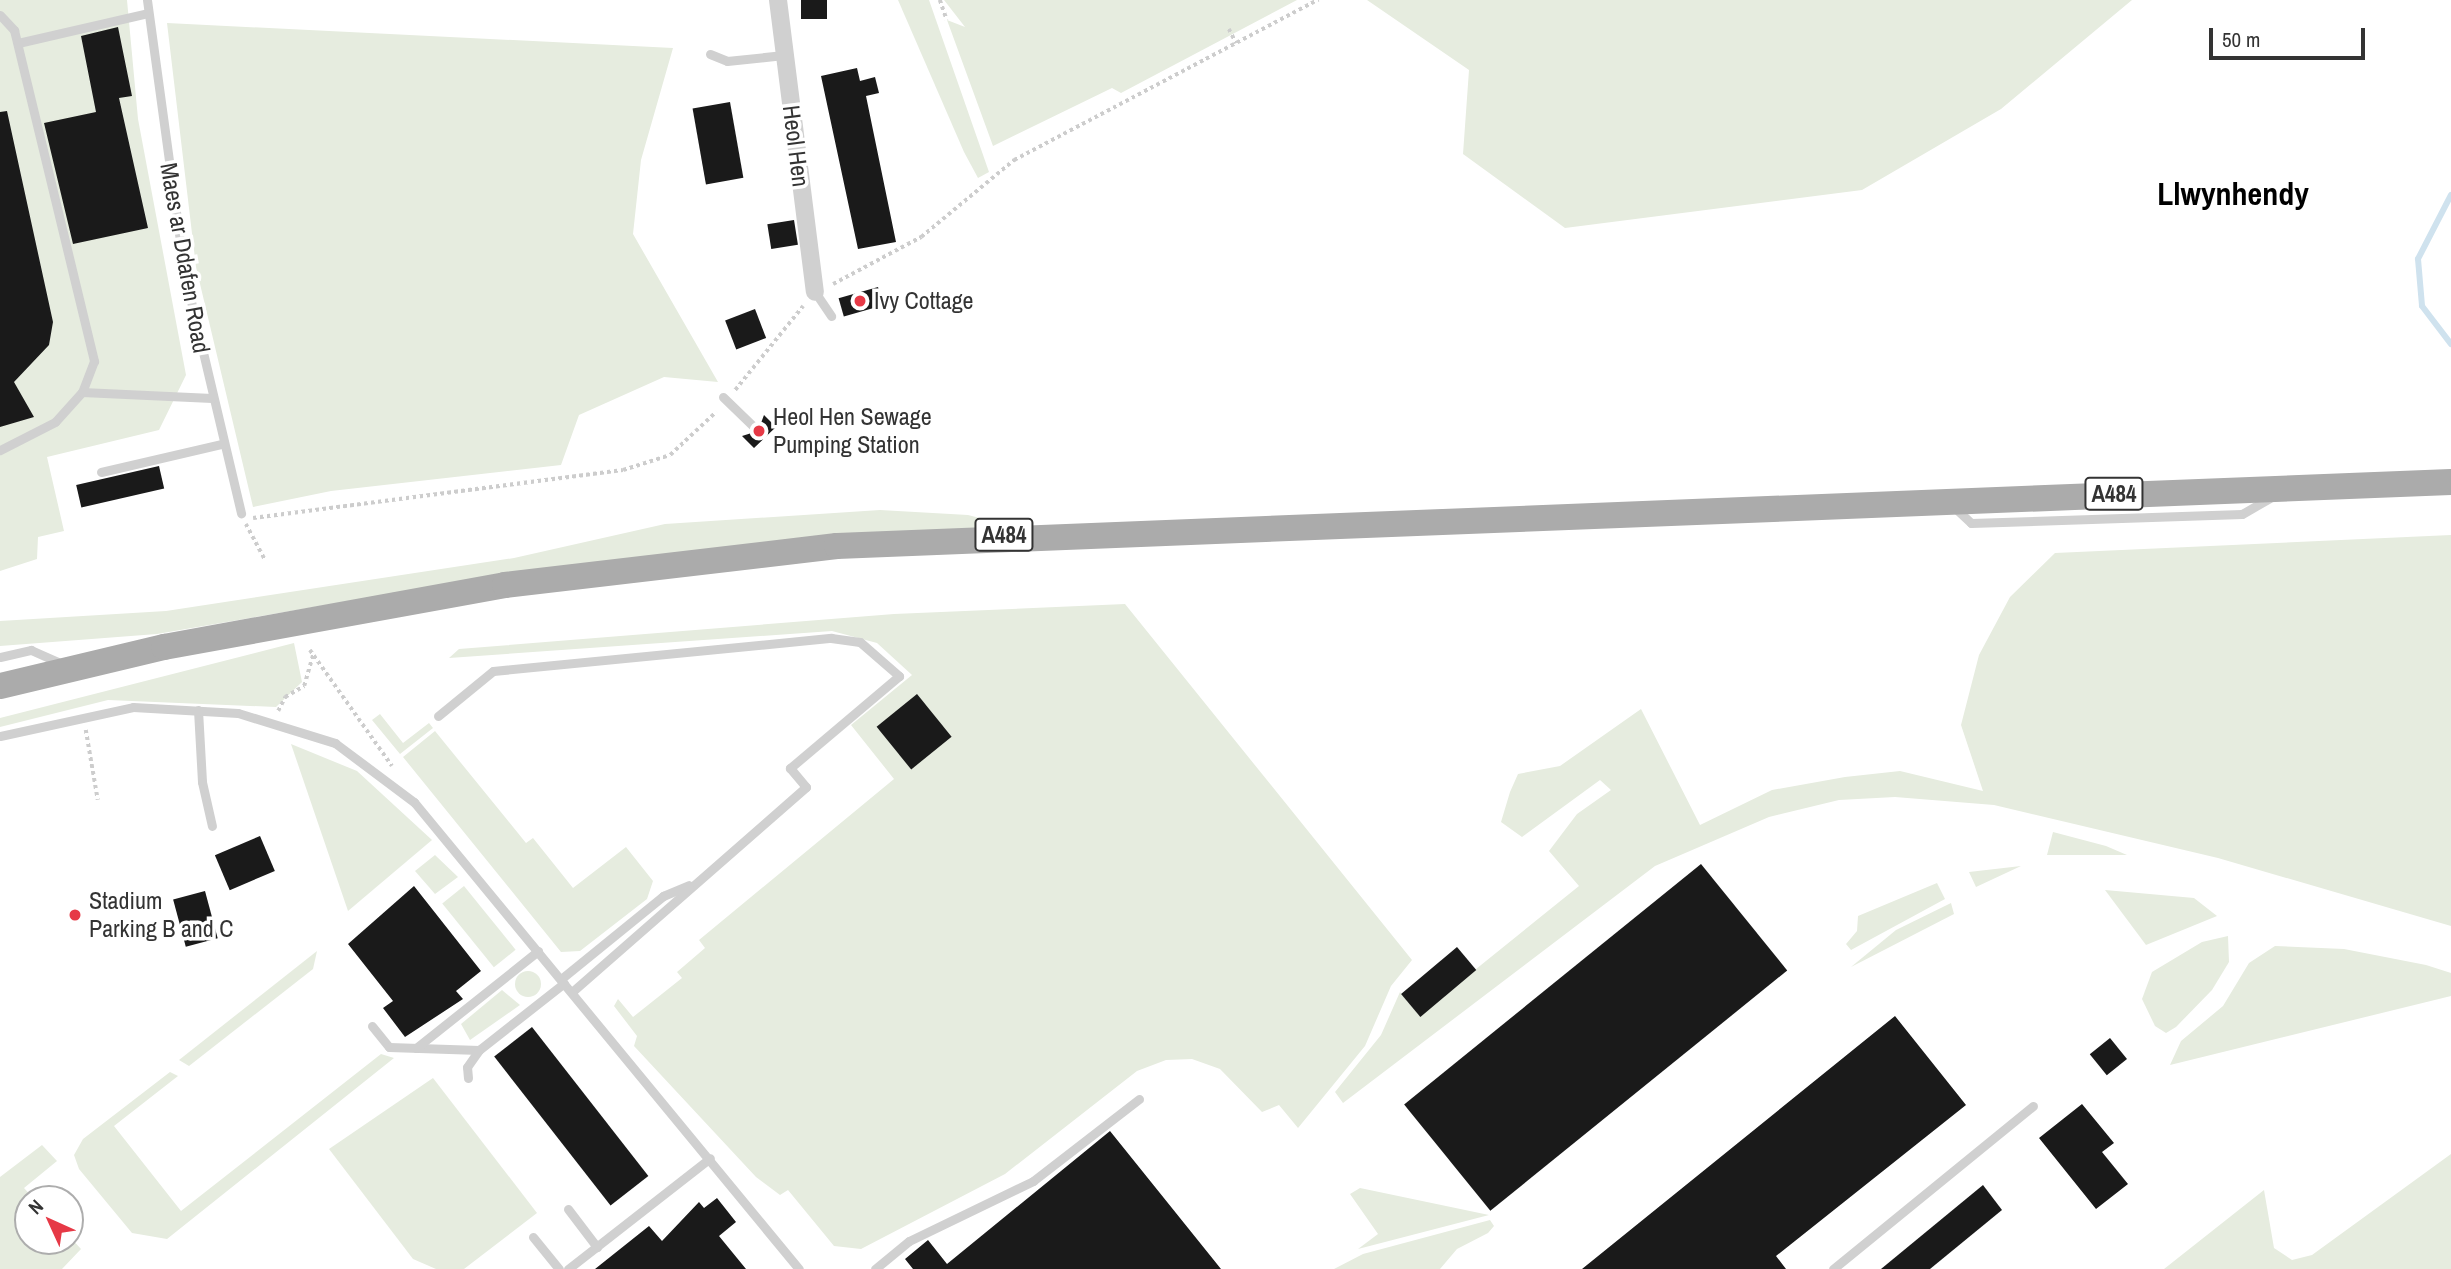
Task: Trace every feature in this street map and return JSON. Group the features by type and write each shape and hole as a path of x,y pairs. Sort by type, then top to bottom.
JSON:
{"main road":[{"name":"A484","path":"0,686 73,669 505,585 836,546 1945,498 2284,490 2451,482"}],"street":[{"name":"Heol Hen","path":"778,0 815,292"}],"lane":[{"name":"Maes ar Ddafen Road","path":"147,0 185,276 221,444 242,516"},
{"path":"18,43 148,13"},
{"path":"0,15 10,21 18,43 94,361 82,393 54,422 0,450"},
{"path":"710,54 727,61 784,55"},
{"path":"815,292 831,316"},
{"path":"82,393 212,398"},
{"path":"725,398 753,426"},
{"path":"101,472 221,444"},
{"path":"438,716 493,671 831,638 860,642 882,655 899,676 790,768 806,786 690,884 673,908 572,992"},
{"path":"0,657 31,650 73,669"},
{"path":"198,709 202,782 212,826"},
{"path":"0,736 84,713 198,709 273,721 335,743 414,802 799,1269"},
{"path":"468,1078 467,1067 479,1050 663,896 690,884"},
{"path":"415,1048 538,951"},
{"path":"372,1026 388,1047 479,1050"},
{"path":"875,1269 909,1241 1033,1181 1139,1099"},
{"path":"1833,1269 2034,1106"},
{"path":"568,1269 710,1158"},
{"path":"568,1209 597,1247"},
{"path":"533,1237 559,1269"}],"path":[{"path":"940,0 947,20"},
{"path":"265,559 242,516 623,470 670,455 725,398 815,292 921,237 1014,160 1318,0"},
{"path":"1229,29 1237,43"},
{"path":"273,721 285,696 304,686 311,652 394,770"},
{"path":"84,713 98,800"}],"shaded area":[{"path":"0,0 127,0 138,119 186,375 159,430 47,457 64,531 38,537 37,559 0,571"},
{"path":"898,0 929,0 989,172 978,178 964,152"},
{"path":"944,0 1297,0 1121,93 1112,88 993,146 947,20 965,27"},
{"path":"1367,0 2132,0 2001,109 1862,190 1565,228 1463,154 1469,70"},
{"path":"167,23 673,48 641,160 633,234 718,382 664,377 579,415 561,465 331,491 253,507 196,267"},
{"path":"880,510 968,515 1011,526 524,571 157,634 0,646 0,621 166,611 514,558 665,524"},
{"path":"2451,535 2451,926 2218,858 1994,805 1895,797 1839,800 1769,817 1655,866 1343,1103 1335,1092 1381,1035 1400,992 1419,1015 1579,886 1549,851 1577,814 1611,790 1600,780 1522,837 1501,822 1510,792 1518,774 1560,766 1641,709 1700,825 1772,790 1845,777 1900,771 1983,791 1961,725 1979,655 2010,597 2055,553"},
{"path":"1125,604 1412,960 1391,986 1365,1046 1298,1128 1279,1105 1262,1112 1220,1069 1192,1059 1166,1060 1137,1071 1005,1174 861,1249 834,1246 788,1190 780,1195 756,1177 634,1046 637,1036 614,1006 618,999 633,1017 682,978 677,972 705,948 699,940 894,779 851,725 912,675 877,643 832,631 449,658 459,649 894,614"},
{"path":"294,643 302,682 276,707 108,700 0,727 0,718"},
{"path":"380,714 403,743 429,723 433,728 400,754 372,720"},
{"path":"435,731 526,843 533,838 573,888 626,847 653,881 647,899 580,951 561,952 403,757"},
{"path":"291,744 357,771 432,840 348,911"},
{"path":"2053,832 2106,846 2127,855 2047,855"},
{"path":"435,855 458,877 435,894 415,871"},
{"path":"2021,866 1976,887 1969,872"},
{"path":"1937,883 1945,899 1851,950 1846,944 1857,931 1858,916"},
{"path":"464,886 516,950 494,967 442,904"},
{"path":"2105,890 2194,898 2217,916 2146,945"},
{"path":"1951,903 1954,914 1851,967 1896,930"},
{"path":"2228,936 2229,962 2212,990 2176,1027 2166,1033 2155,1026 2142,999 2152,972 2202,942"},
{"path":"2275,946 2344,949 2426,965 2451,973 2451,996 2170,1065 2181,1041 2223,1006 2249,963"},
{"path":"317,951 313,969 189,1066 179,1060"},
{"path":"528,971 537,975 541,984 537,993 528,997 519,993 515,984 519,975"},
{"path":"502,990 520,1005 470,1040 461,1024"},
{"path":"381,1054 394,1058 167,1239 132,1233 79,1169 74,1155 83,1139 170,1072 178,1076 114,1126 181,1211"},
{"path":"433,1078 537,1213 464,1269 436,1269 413,1259 329,1149"},
{"path":"42,1145 57,1161 28,1185 14,1185 14,1255 75,1255 62,1269 0,1269 0,1177"},
{"path":"2451,1154 2451,1269 2164,1269 2264,1190 2274,1248 2292,1260 2312,1255"},
{"path":"1360,1188 1489,1215 1358,1249 1378,1234 1350,1194"},
{"path":"1490,1220 1494,1226 1488,1233 1457,1249 1440,1269 1334,1269 1363,1254"}],"building":[{"path":"801,0 827,0 827,19 801,19"},
{"path":"118,27 132,96 119,98 148,228 73,244 44,123 96,112 81,36"},
{"path":"857,68 860,81 875,77 879,93 866,96 896,242 858,249 821,76"},
{"path":"730,102 743,178 706,184 693,109"},
{"path":"7,111 53,322 49,345 14,382 34,417 0,427 0,112"},
{"path":"794,220 798,245 771,249 767,224"},
{"name":"Ivy Cottage","path":"878,287 883,305 844,317 839,298"},
{"path":"755,309 766,338 736,349 725,320"},
{"name":"Heol Hen Sewage Pumping Station","path":"764,415 776,427 754,448 742,436 758,431"},
{"path":"159,466 164,488 81,508 76,485"},
{"path":"917,694 952,737 911,769 877,727"},
{"path":"260,836 275,871 230,890 215,855"},
{"path":"1701,864 1787,970 1490,1211 1404,1104"},
{"path":"414,886 481,971 456,991 463,999 405,1037 383,1008 393,1001 348,944"},
{"path":"205,891 218,938 186,947 173,900"},
{"path":"1457,947 1476,970 1420,1017 1401,994"},
{"path":"1895,1016 1966,1105 1776,1256 1786,1269 1582,1269"},
{"path":"532,1027 648,1176 611,1205 494,1057"},
{"path":"2110,1038 2127,1059 2107,1075 2090,1054"},
{"path":"2082,1104 2114,1143 2102,1152 2128,1184 2096,1209 2039,1138"},
{"path":"1110,1131 1221,1269 913,1269 905,1259 928,1240 947,1264"},
{"path":"1983,1185 2002,1210 1930,1269 1881,1269"},
{"path":"717,1198 736,1222 719,1236 746,1269 595,1269 649,1226 662,1241 699,1202 704,1208"}],"waterway":[{"path":"2451,195 2418,259 2422,306 2451,344"}],"place":[{"name":"Ivy Cottage","path":"860,301"},
{"name":"Heol Hen Sewage Pumping Station","path":"759,431"},
{"name":"Stadium Parking B and C","path":"75,915"}],"district":[{"name":"Llwynhendy","path":"2233,194"}]}
